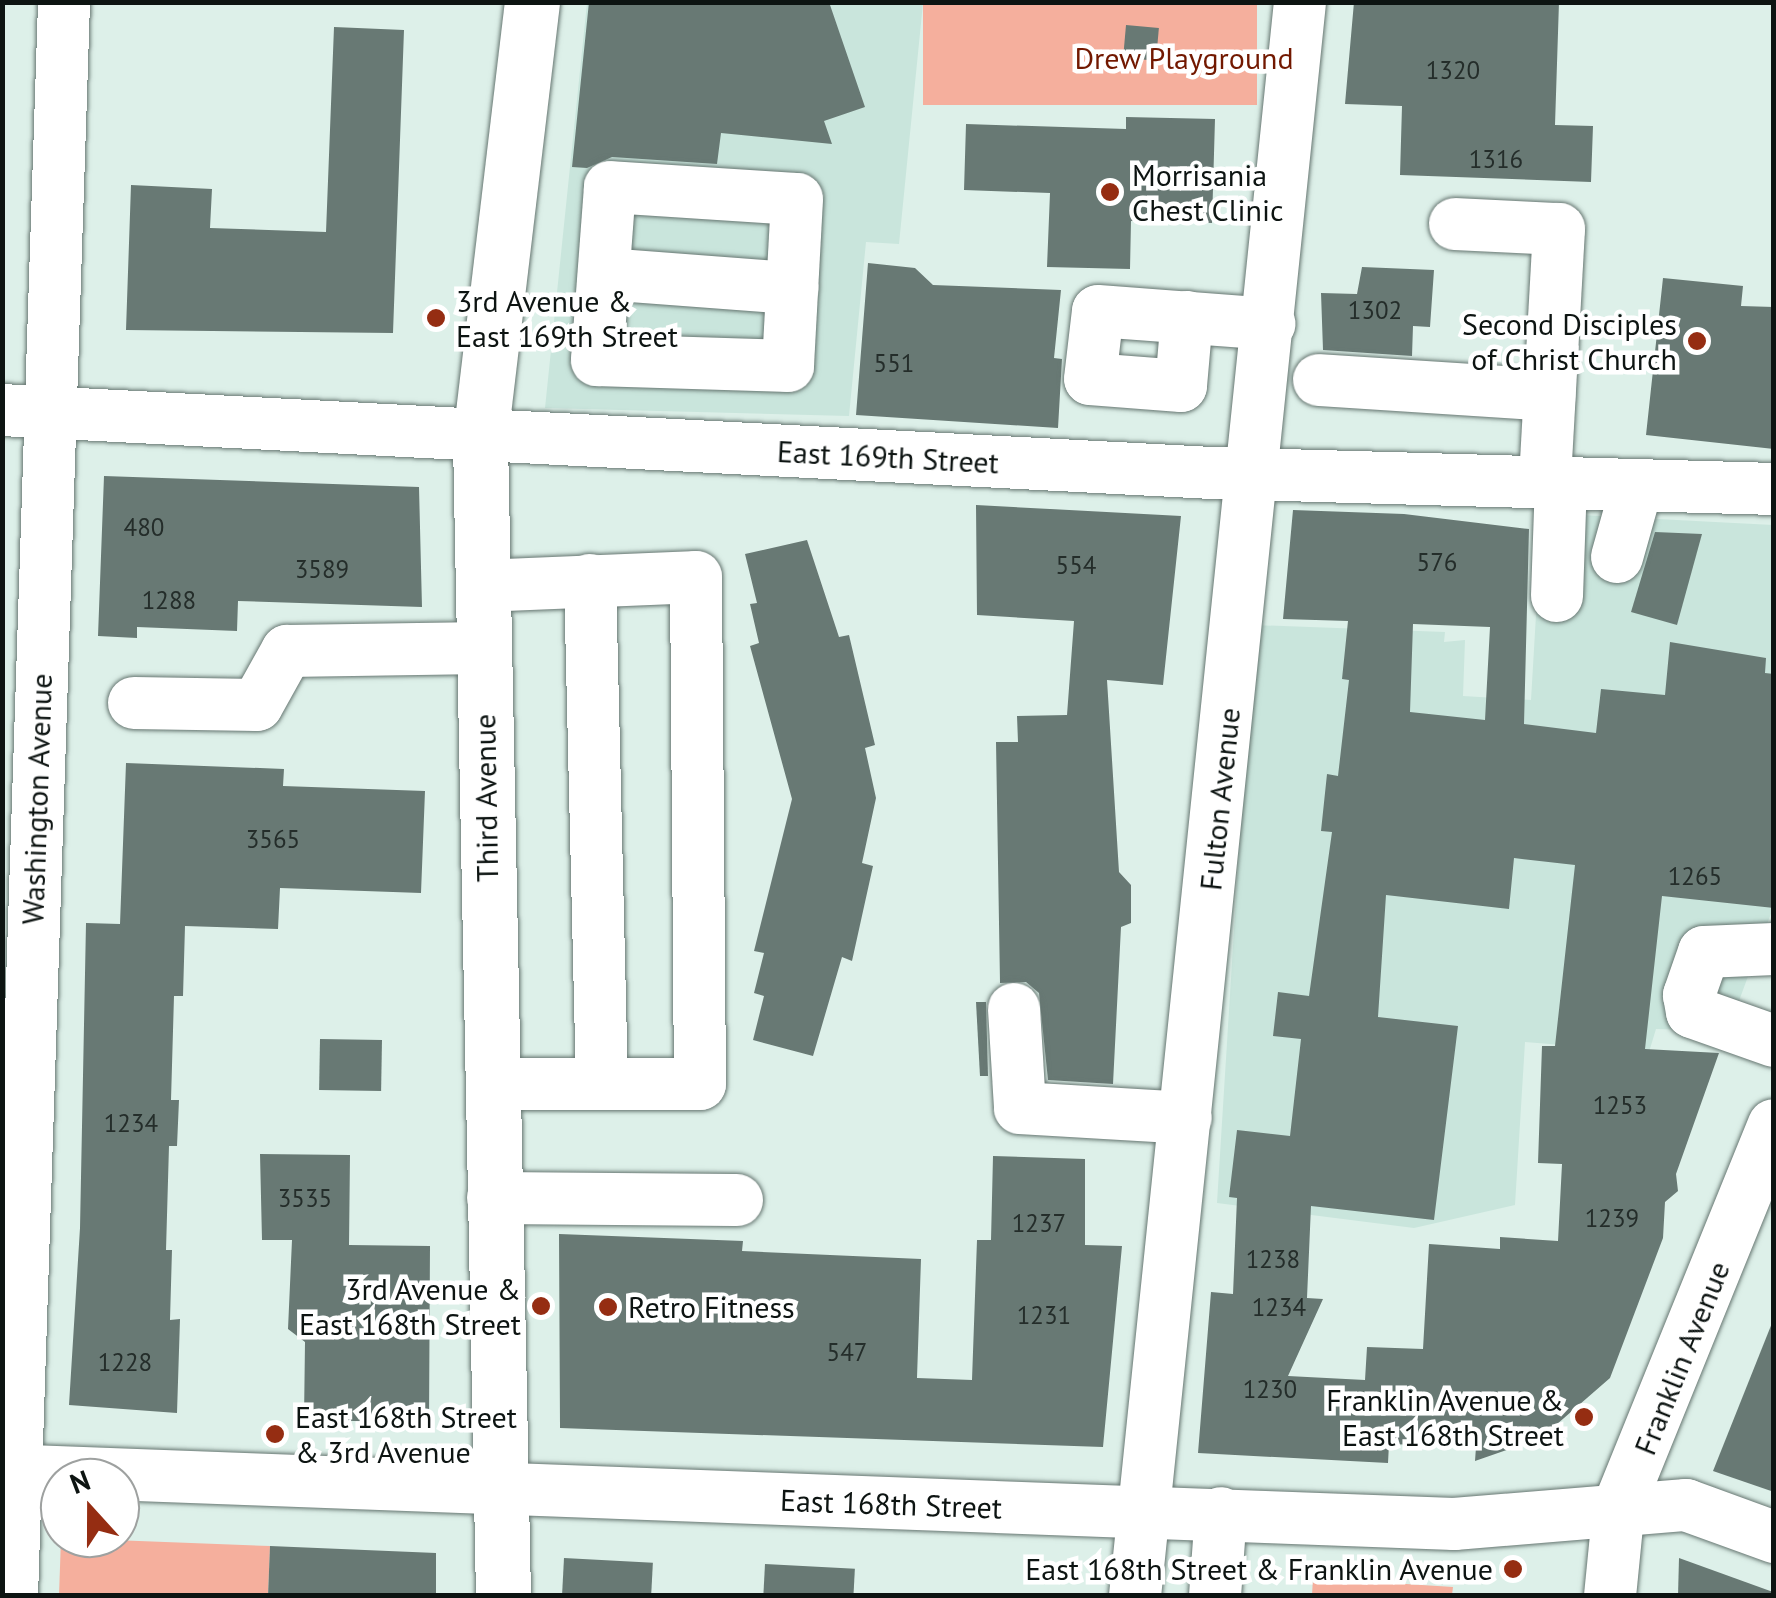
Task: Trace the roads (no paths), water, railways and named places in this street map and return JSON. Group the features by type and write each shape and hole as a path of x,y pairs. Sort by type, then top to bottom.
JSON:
{"main road":[{"name":"Third Avenue","path":"502,1596 480,438 532,2"}],"street":[{"name":"Washington Avenue","path":"12,1596 9,1470 26,411 64,2"},
{"name":"Fulton Avenue","path":"1134,1596 1270,324 1300,2"},
{"path":"610,187 797,199 792,288 788,366 596,360 610,187"},
{"path":"1454,224 1560,230 1550,396 1558,596"},
{"path":"604,274 792,288"},
{"path":"1187,318 1270,324"},
{"path":"707,449 708,365"},
{"path":"1319,380 1550,396"},
{"name":"East 169th Street","path":"26,411 480,438 1254,474 1774,490"},
{"path":"1617,557 1637,486"},
{"path":"482,586 696,577 700,1084 492,1084"},
{"path":"590,580 602,1084"},
{"path":"134,702 257,705 287,651 484,648"},
{"path":"1774,949 1704,952 1689,995 1692,1012 1774,1041"},
{"path":"1014,1009 1020,1108 1186,1118"},
{"name":"Franklin Avenue","path":"1610,1596 1619,1506 1774,1125"},
{"path":"494,1198 737,1200"},
{"name":"East 168th Street","path":"9,1470 1454,1524 1619,1506 1686,1504 1774,1537"},
{"path":"1215,1596 1222,1513"}],"place":[{"name":"Morrisania Chest Clinic","path":"1110,192"},
{"name":"3rd Avenue & East 169th Street","path":"436,318"},
{"name":"Second Disciples of Christ Church","path":"1697,341"},
{"name":"3rd Avenue & East 168th Street","path":"541,1306"},
{"name":"Retro Fitness","path":"608,1307"},
{"name":"Franklin Avenue & East 168th Street","path":"1584,1417"},
{"name":"East 168th Street & 3rd Avenue","path":"275,1434"},
{"name":"East 168th Street & Franklin Avenue","path":"1513,1569"}],"park label":[{"name":"Drew Playground","path":"1184,58"}]}
